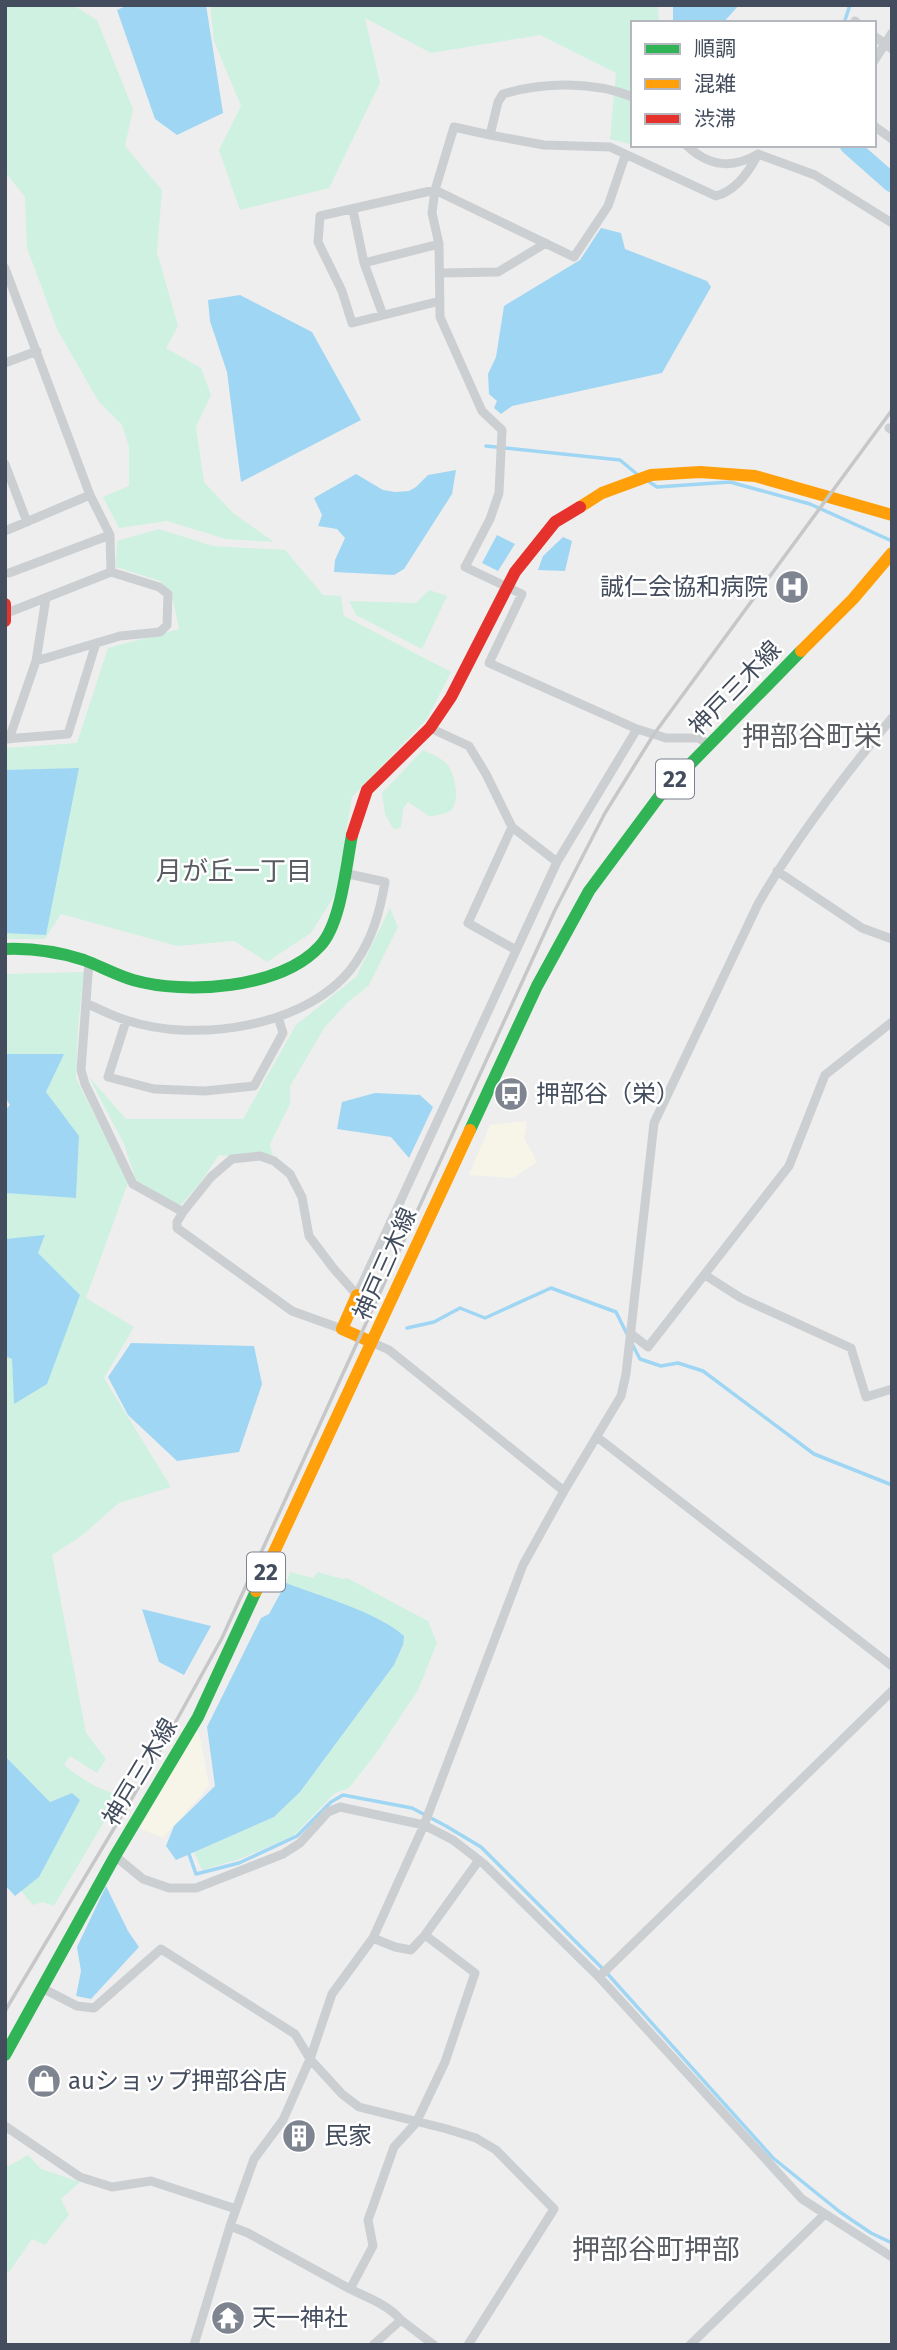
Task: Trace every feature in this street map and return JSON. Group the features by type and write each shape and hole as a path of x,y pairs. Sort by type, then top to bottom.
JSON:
{"main road":[{"path":"5,950 26,948 89,961 133,980 181,989 250,983 295,964 320,946 336,916 355,821 367,790 430,728 451,698 505,586 515,572 555,522 602,493 651,475 700,472 755,476 892,516"},
{"name":"神戸三木線","path":"5,2055 115,1856 198,1717 370,1341 537,986 589,891 661,794 853,600 891,555"},
{"path":"357,1295 342,1329 370,1341"}],"street":[{"path":"876,59 888,46 892,33"},
{"path":"490,135 498,102 503,94 527,87 602,87 631,96"},
{"path":"709,745 699,738 666,738 637,729 489,663 522,594 465,567 499,493 502,430 482,411 440,317 439,244 432,213 435,190 454,127 544,145 610,147 716,196 742,179 758,154"},
{"path":"876,127 892,139"},
{"path":"688,147 714,164 744,162 758,154 815,175 892,223"},
{"path":"440,301 352,323 342,291 318,242 320,216 435,190 574,257 608,206 625,156"},
{"path":"353,210 363,263 383,315"},
{"path":"441,273 498,272 546,243"},
{"path":"363,263 439,244"},
{"path":"5,268 90,495 110,535 111,572"},
{"path":"5,363 37,351"},
{"path":"5,464 27,522"},
{"path":"5,531 90,495"},
{"path":"9,573 110,535"},
{"path":"6,613 111,572 159,587 168,594 167,625 160,632 130,634 36,661"},
{"path":"46,598 36,661 7,739 68,734 96,643"},
{"path":"194,2345 230,2226 254,2159 283,2120 310,2059 332,1994 373,1938 424,1825 523,1565 621,1396 654,1123 758,904 777,871 850,768 892,718"},
{"path":"430,728 469,746 512,827 557,862"},
{"path":"342,1329 292,1311 177,1228 177,1222 211,1177 232,1159 260,1156 274,1161 290,1174 302,1197 309,1236 357,1295 557,862 637,729"},
{"path":"512,827 468,923 516,950"},
{"path":"777,871 862,928 892,939"},
{"path":"86,1003 126,1021 176,1030 220,1029 270,1021 321,997 355,964 374,930 385,881 344,873"},
{"path":"89,961 82,1070 85,1084 133,1184 183,1212"},
{"path":"126,1021 108,1077 154,1088 205,1091 254,1086 283,1033 278,1017"},
{"path":"630,1333 648,1348 789,1166 825,1075 892,1021"},
{"path":"705,1275 741,1298 851,1348 866,1396 892,1389"},
{"path":"370,1341 390,1350 564,1491"},
{"path":"597,1437 892,1666"},
{"path":"599,1977 892,1691"},
{"path":"115,1856 143,1879 169,1888 195,1888 283,1854 300,1843 328,1812 340,1807 424,1825 453,1840 478,1860 599,1977 802,2199 892,2257"},
{"path":"373,1938 411,1950 478,1860"},
{"path":"350,2289 373,2246 368,2220 394,2147 416,2123 445,2062 475,1973 425,1934"},
{"path":"42,1988 77,2006 94,2008 161,1949 295,2034 310,2059 342,2094 359,2107 476,2138 496,2150 554,2209 468,2345"},
{"path":"5,2126 80,2177 112,2187 151,2181 236,2209"},
{"path":"691,2345 825,2214"},
{"path":"230,2226 382,2304 434,2345"},
{"path":"373,2345 401,2320"}],"shaded area":[{"path":"526,1121 524,1138 537,1162 513,1178 469,1175 490,1125"},
{"path":"196,1729 199,1732 209,1786 163,1838 139,1828"}],"green space":[{"path":"5,5 73,5 97,20 133,109 125,146 162,190 157,252 178,326 166,348 201,368 211,395 196,427 204,482 233,513 274,542 226,539 167,521 119,528 103,497 129,486 129,447 122,425 99,402 58,331 27,248 25,197 5,172"},
{"path":"210,5 658,5 659,21 631,21 631,144 610,139 616,73 540,35 431,53 365,18 380,83 329,188 240,210 219,150 241,106 214,41"},
{"path":"159,529 213,546 285,550 323,595 341,596 344,616 451,672 427,719 352,797 336,893 311,933 267,962 234,941 177,946 61,914 45,939 5,939 5,748 77,743 108,648 179,629 172,595 160,581 116,567 117,541"},
{"path":"429,590 447,596 422,649 356,615 349,601 416,603"},
{"path":"423,750 441,759 450,768 456,788 455,802 450,811 429,816 408,802 403,809 401,827 394,830 385,814 382,793"},
{"path":"390,908 398,927 369,985 347,1003 325,1027 290,1086 290,1104 270,1144 274,1161 219,1155 179,1207 136,1180 124,1144 89,1077 126,1119 243,1119 296,1025 356,977"},
{"path":"84,972 76,1078 128,1183 86,1298 134,1327 104,1378 171,1487 119,1503 80,1537 52,1555 86,1733 106,1759 97,1773 70,1756 64,1765 90,1783 120,1795 54,1906 43,1902 33,1905 21,1891 39,1877 72,1793 50,1802 5,1756 5,1356 12,1359 15,1403 38,1253 45,1236 5,1239 5,1193 76,1198 79,1137 46,1092 63,1054 5,1054 5,974"},
{"path":"290,1572 313,1578 318,1572 347,1578 428,1621 437,1643 418,1690 377,1752 349,1788 335,1793 293,1836 240,1859 202,1870 194,1852 274,1817 300,1792 394,1665 403,1646 359,1611 286,1583"},
{"path":"28,2155 41,2169 80,2182 61,2199 69,2215 45,2245 32,2239 9,2272 5,2273 5,2165 9,2166"}],"water":[{"path":"128,5 206,5 223,113 177,135 155,119 117,10"},
{"path":"673,5 739,5 725,21 673,21"},
{"path":"601,228 621,233 625,249 707,281 711,287 662,373 512,406 501,414 494,408 497,401 489,394 488,374 496,357 504,306 580,260"},
{"path":"240,295 312,332 361,420 241,482 227,372 210,321 208,300"},
{"path":"456,470 452,494 404,569 394,575 334,572 335,560 345,538 337,529 318,526 322,515 314,498 356,474 383,490 395,492 409,491 428,475"},
{"path":"497,535 515,544 498,571 482,563"},
{"path":"563,537 572,541 565,571 538,570 543,556"},
{"path":"79,768 46,935 5,933 5,770"},
{"path":"5,1054 64,1054 46,1092 79,1136 76,1198 5,1193 5,1110 10,1105 5,1097"},
{"path":"375,1093 420,1095 433,1107 409,1158 391,1137 337,1129 342,1102"},
{"path":"45,1235 38,1253 80,1295 47,1384 14,1404 12,1359 5,1356 5,1239"},
{"path":"131,1343 254,1346 262,1384 239,1452 177,1461 128,1415 108,1377"},
{"path":"286,1583 379,1619 404,1636 403,1645 394,1665 300,1792 274,1817 176,1860 166,1846 174,1826 215,1786 207,1727 261,1618 269,1614"},
{"path":"142,1609 211,1626 184,1675 159,1662"},
{"path":"5,1756 50,1802 72,1793 80,1800 39,1877 15,1896 5,1885"},
{"path":"106,1886 139,1947 91,1999 76,1996 81,1971 77,1947"}],"waterway":[{"path":"845,21 850,5"},
{"path":"851,147 892,183"},
{"path":"486,446 620,460 638,475"},
{"path":"648,481 657,487 730,482 810,504 892,541"},
{"path":"407,1328 434,1322 460,1308 485,1318 551,1288 616,1312 627,1334"},
{"path":"632,1344 640,1359 661,1366 678,1363 703,1371 814,1454 892,1485"},
{"path":"189,1854 196,1874 239,1863 297,1836 331,1802 343,1795 412,1808 446,1826 481,1847 605,1971 773,2158 840,2212 871,2233 892,2243"}],"railway":[{"path":"5,2011 153,1763 222,1638 555,910 605,813 654,734 892,410"}],"traffic: fast":[{"path":"470,1130 537,986 589,891 661,794 801,651"},
{"path":"5,949 65,955 154,985 231,985 282,972 303,960 320,946 327,936 342,894 352,835"},
{"path":"5,2055 115,1856 198,1717 256,1591"}],"traffic: slow":[{"path":"580,507 602,493 651,475 700,472 755,476 892,515"},
{"path":"801,651 853,599 892,553"},
{"path":"256,1591 470,1130"},
{"path":"357,1295 342,1329 367,1340"}],"traffic: jam":[{"path":"352,835 367,790 430,728 451,697 515,572 555,522 580,507"},
{"path":"5,604 5,621"}],"place":[{"name":"誠仁会協和病院","path":"792,587"},
{"name":"押部谷（栄）","path":"511,1094"},
{"name":"auショップ押部谷店","path":"44,2081"},
{"name":"民家","path":"299,2136"},
{"name":"天一神社","path":"228,2318"}],"district":[{"name":"押部谷町栄","path":"812,736"},
{"name":"月が丘一丁目","path":"234,871"},
{"name":"押部谷町押部","path":"656,2249"}]}
